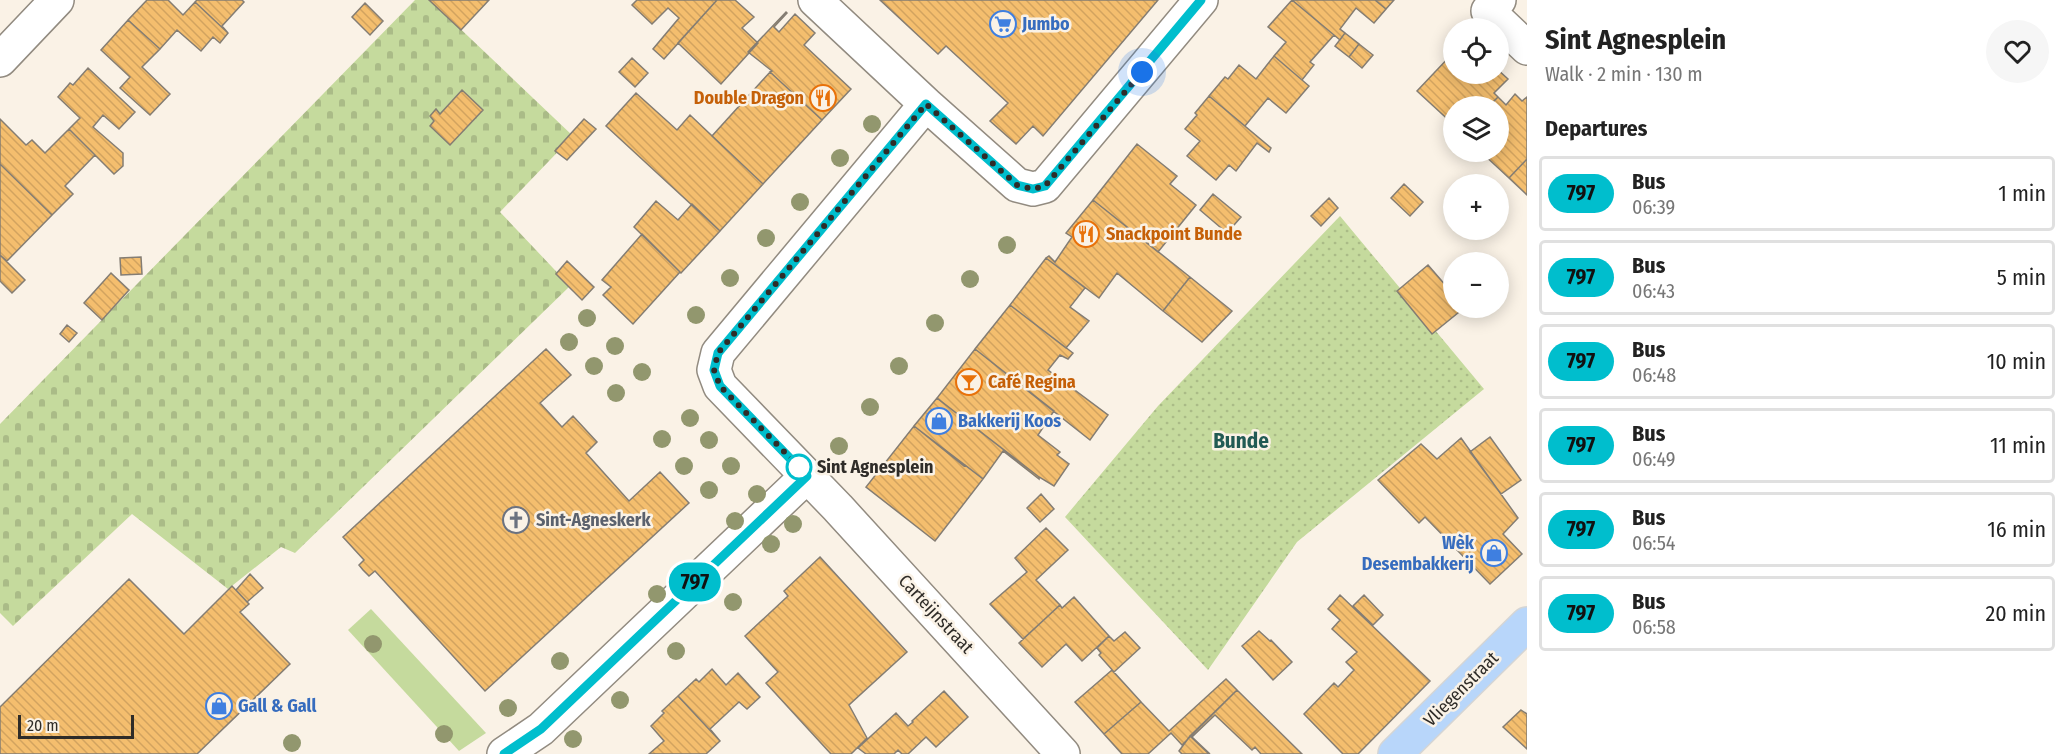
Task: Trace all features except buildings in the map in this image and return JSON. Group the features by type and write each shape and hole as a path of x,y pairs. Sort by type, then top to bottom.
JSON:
{"main road":[{"name":"Vliegenstraat","path":"1395,754 1527,624"}],"street":[{"path":"0,60 57,0"},
{"path":"815,0 1017,185 1033,189 1045,186 1201,0"},
{"path":"1499,0 1488,11 1527,48"},
{"path":"504,754 541,729 807,476 720,386 714,370 718,353 926,104"},
{"name":"Carteijnstraat","path":"807,476 1064,754"}],"green space":[{"path":"415,0 430,0 573,136 500,212 570,286 295,553 281,547 228,589 132,514 13,626 0,613 0,424"},
{"path":"1340,216 1484,389 1297,542 1208,670 1065,517 1158,406"},
{"path":"371,609 486,733 459,751 348,630"}],"bus line":[{"name":"797","path":"504,754 541,729 807,476 720,386 714,370 718,353 926,104 1017,185 1033,189 1045,186 1201,0"}],"place":[{"name":"Jumbo","path":"1003,24"},
{"name":"Double Dragon","path":"823,98"},
{"name":"Snackpoint Bunde","path":"1086,234"},
{"name":"Café Regina","path":"969,382"},
{"name":"Bakkerij Koos","path":"939,421"},
{"name":"Sint Agnesplein","path":"799,467"},
{"name":"Sint-Agneskerk","path":"516,520"},
{"name":"Wèk Desembakkerij","path":"1494,553"},
{"name":"Gall & Gall","path":"219,706"}],"district":[{"name":"Bunde","path":"1241,441"}],"route":[{"path":"799,467 720,386 714,370 718,353 926,104 1017,185 1033,189 1045,186 1142,72"}]}
